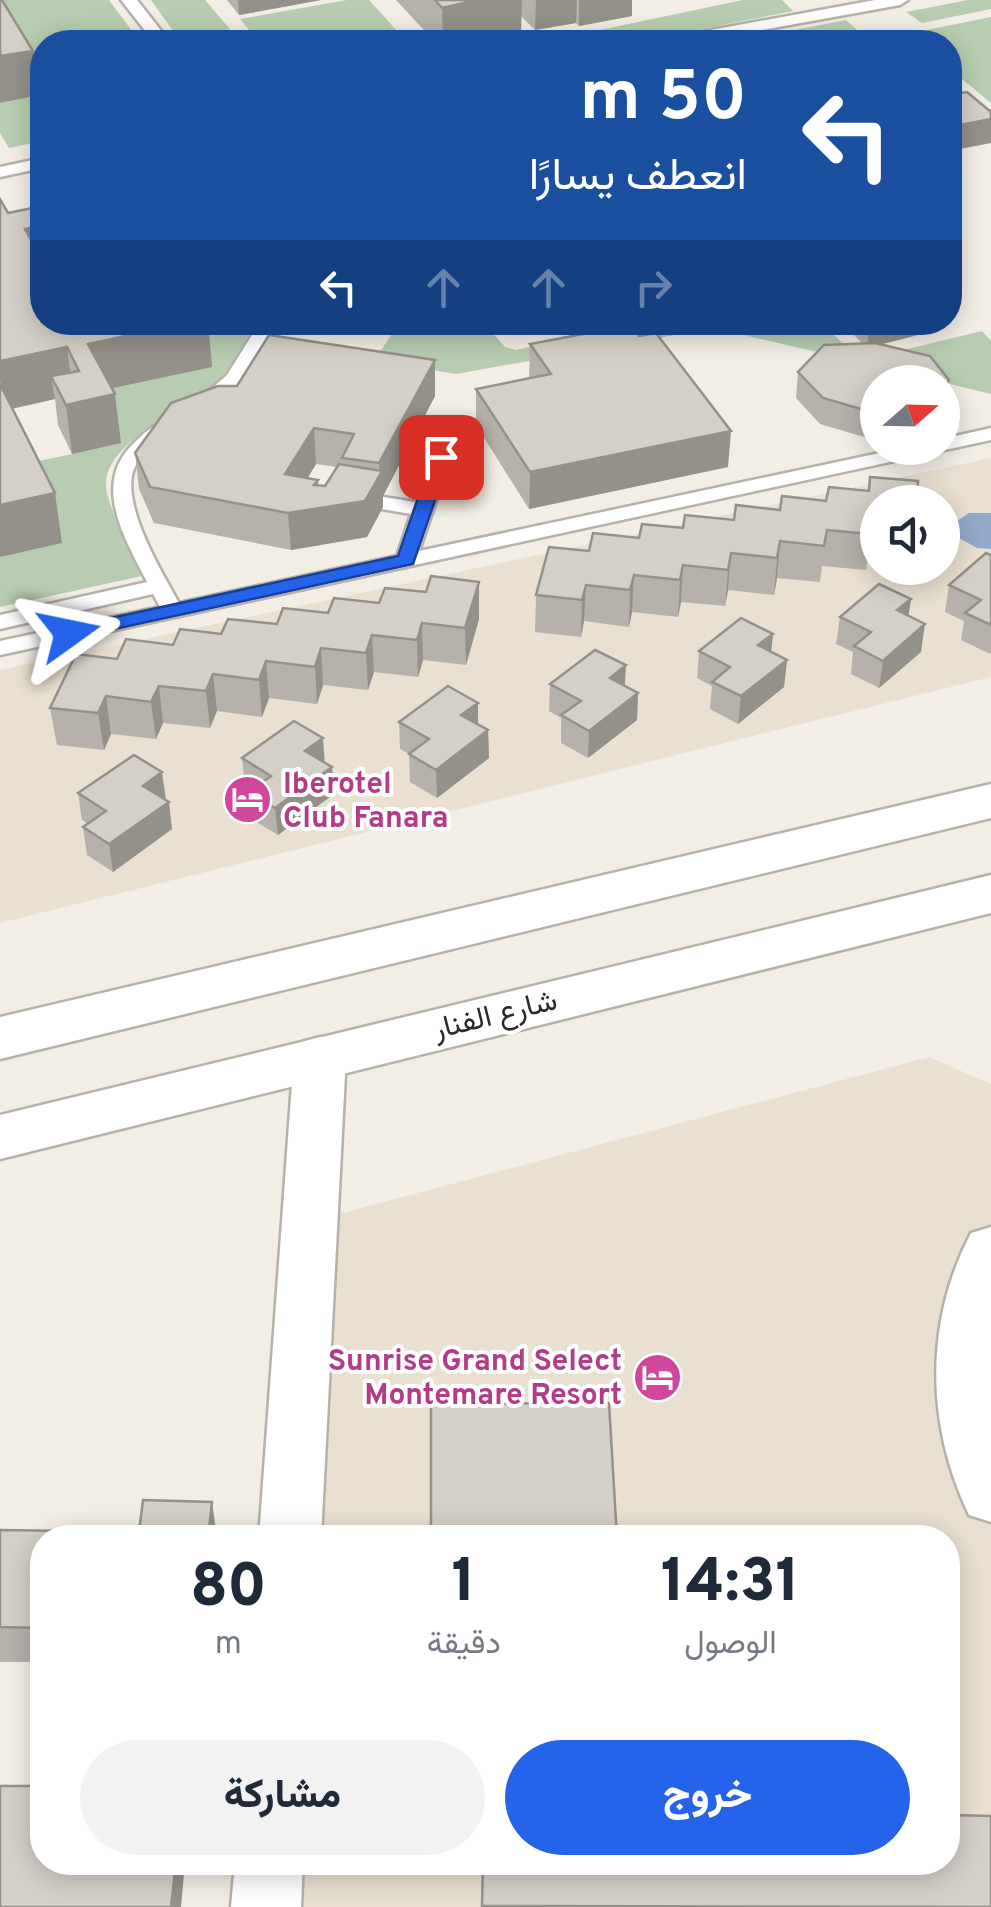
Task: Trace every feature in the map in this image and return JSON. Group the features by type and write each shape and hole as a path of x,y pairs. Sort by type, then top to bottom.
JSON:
{"main road":[{"path":"0,1038 991,801"},
{"name":"شارع الفنار","path":"0,1137 991,894"}],"street":[{"path":"291,1525 320,1056"},
{"path":"991,1249 976,1287 966,1345 966,1407 979,1473 991,1496"},
{"path":"266,1907 268,1875"}],"lane":[{"path":"129,0 153,30"},
{"path":"729,30 850,4 900,0"},
{"path":"0,172 30,166"},
{"path":"173,611 120,499 122,472 139,446 234,384 259,335"},
{"path":"960,440 991,434"},
{"path":"406,560 441,457"},
{"path":"0,648 860,463"},
{"path":"328,494 421,509"},
{"path":"0,622 160,586"}],"shaded area":[{"name":"Iberotel Club Fanara","path":"991,458 991,677 0,923 0,670 860,486 860,585 960,585 960,485 865,485"},
{"name":"Sunrise Grand Select Montemare Resort","path":"929,1057 991,1084 991,1907 294,1907 296,1875 960,1875 960,1525 315,1525 331,1216"}],"green space":[{"path":"0,0 109,0 131,30 30,30 30,73"},
{"path":"151,0 205,0 231,30 172,30"},
{"path":"347,0 369,0 396,30 249,30 240,19"},
{"path":"743,0 782,0 793,11 697,30 600,30"},
{"path":"968,0 991,0 991,9 922,23 906,12"},
{"path":"991,17 991,103 962,79 962,30 927,30"},
{"path":"846,20 857,30 794,30"},
{"path":"30,97 30,144 9,148 0,133 0,103"},
{"path":"982,331 991,341 991,394 960,386 960,365 882,365 878,356"},
{"path":"169,335 250,335 217,385 141,434 113,462 106,479 108,497 142,576 0,607 0,557 62,543 23,464 73,454 94,392"},
{"path":"391,335 494,335 505,347 516,350 583,335 675,335 456,374 374,360"},
{"path":"744,335 834,335 864,363"}],"water":[{"path":"969,513 991,513 991,549 977,548 960,539 960,519"}],"building":[{"path":"0,0 2,0 30,51 0,56"},
{"path":"435,0 477,0 442,8"},
{"path":"967,92 991,112 991,119 962,125 962,93"},
{"path":"0,199 8,213 30,208 30,228 25,229 30,238 30,335 130,335 88,344 115,394 66,405 51,376 79,371 67,347 0,361"},
{"path":"269,335 435,360 379,463 342,458 354,434 314,428 285,474 318,480 314,485 325,486 339,464 382,471 365,501 288,513 150,487 135,453 171,403 218,386 237,386"},
{"path":"577,335 658,335 731,431 530,472 476,389 551,374 530,344"},
{"path":"875,343 930,356 937,365 860,365 860,409 823,398 798,372 824,345"},
{"path":"0,384 55,493 0,505"},
{"path":"870,477 918,481 918,485 869,485"},
{"path":"829,487 860,490 860,533 827,530 824,546 780,541 777,558 731,553 728,570 683,565 680,580 634,575 630,590 586,585 582,600 536,595 549,547 589,551 593,533 639,538 642,524 683,528 685,515 734,520 736,505 780,510 782,496 826,501"},
{"path":"986,553 991,555 991,625 965,613 981,600 949,585 960,585 960,575"},
{"path":"431,576 479,582 465,628 422,623 417,640 372,635 366,653 321,648 315,667 266,661 259,680 213,674 206,691 159,686 151,702 106,696 98,713 50,708 76,654 117,659 126,639 173,645 180,629 221,634 228,619 277,624 283,608 328,613 334,598 379,603 385,588 426,592"},
{"path":"881,585 911,599 897,610 925,624 883,661 854,646 871,632 840,617"},
{"path":"741,618 773,634 758,645 787,660 741,696 712,682 730,667 699,651"},
{"path":"595,650 626,665 610,678 638,693 589,731 561,715 581,701 550,684"},
{"path":"448,686 478,703 461,715 488,730 436,770 409,754 429,739 399,722"},
{"path":"294,721 323,738 305,751 332,767 275,808 248,792 271,776 242,758"},
{"path":"134,755 162,772 143,786 169,802 109,844 83,827 106,811 78,793"},
{"path":"609,1403 616,1525 431,1525 431,1404"},
{"path":"143,1500 212,1502 209,1525 140,1525"},
{"path":"0,1530 30,1530 30,1628 0,1627"},
{"path":"0,1786 30,1786 30,1875 175,1875 171,1907 0,1907"},
{"path":"960,1815 991,1816 991,1907 482,1906 483,1875 960,1875"}],"place":[{"name":"Iberotel Club Fanara","path":"248,800"},
{"name":"Sunrise Grand Select Montemare Resort","path":"657,1377"}],"route":[{"path":"69,633 406,560 441,457"}]}
